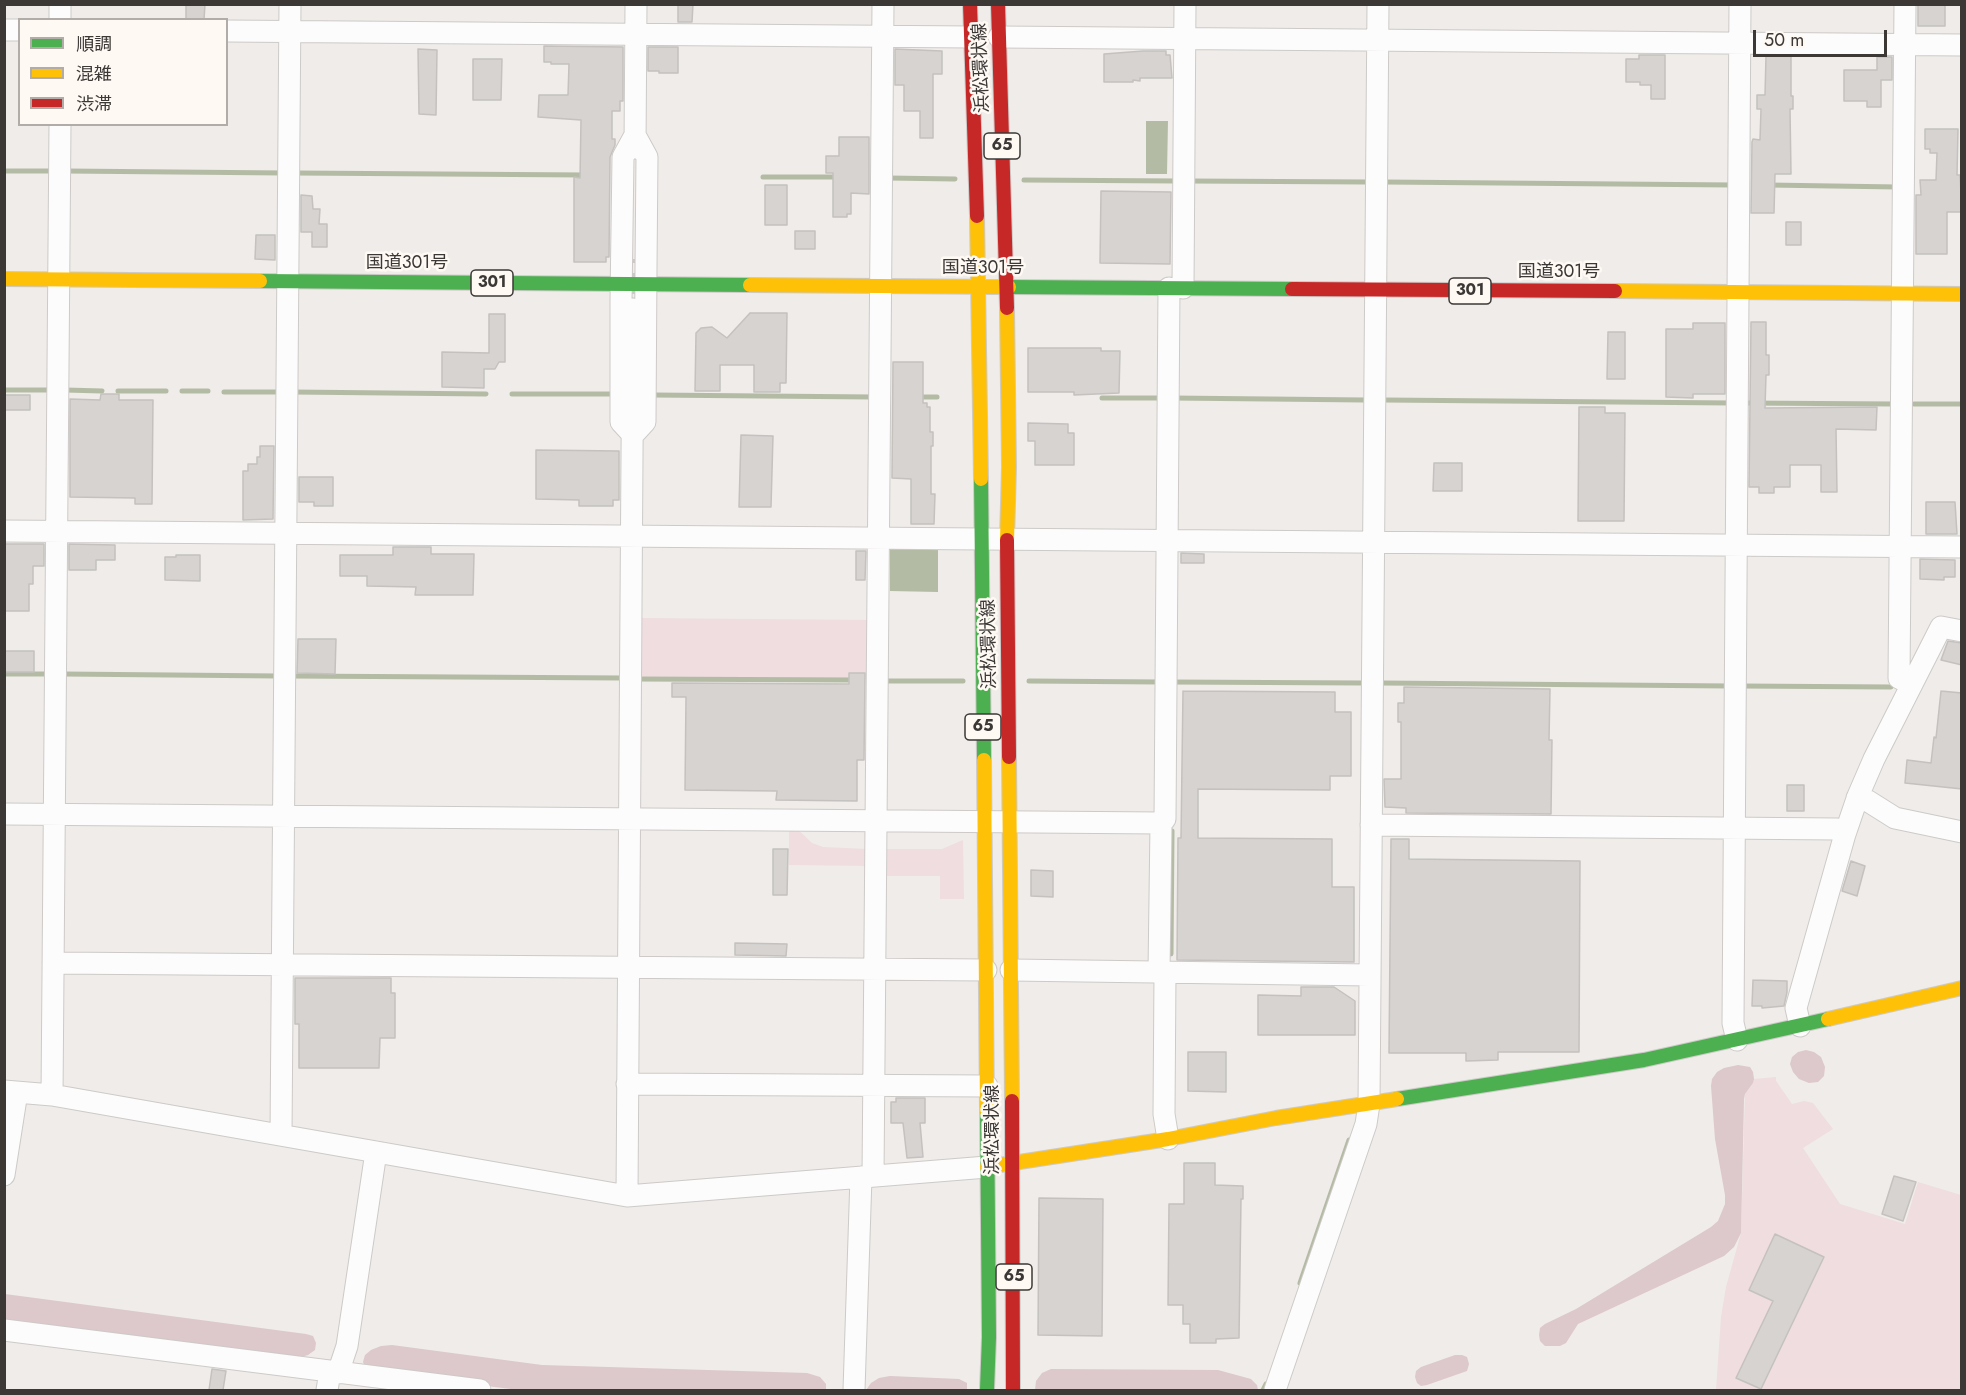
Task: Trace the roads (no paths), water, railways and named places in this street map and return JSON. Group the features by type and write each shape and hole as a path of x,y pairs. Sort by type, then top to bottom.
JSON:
{"main road":[{"name":"浜松環状線","path":"970,4 979,287 987,1086 987,1390"},
{"name":"浜松環状線","path":"998,4 1007,287 1009,467 1007,539 1013,1390"},
{"name":"国道301号","path":"4,279 1962,294"},
{"path":"987,1167 1605,1066 1737,1040 1962,988"}],"street":[{"path":"281,1135 290,4"},
{"path":"634,259 636,4"},
{"path":"854,1390 874,1086 883,4"},
{"path":"1168,1139 1164,1114 1161,823 1165,819 1167,541 1185,4"},
{"path":"1275,1390 1366,1124 1369,1104 1378,4"},
{"path":"1737,1040 1732,1023 1740,4"},
{"path":"1905,4 1899,678 1911,684"},
{"path":"228,32 971,37"},
{"path":"999,37 1962,45"},
{"path":"52,1095 60,126"},
{"path":"633,435 621,422 623,157 635,135"},
{"path":"633,435 645,422 647,158 635,135"},
{"path":"627,1196 633,309"},
{"path":"4,531 1962,547"},
{"path":"1800,1026 1796,1008 1857,798 1874,759 1941,627 1962,631"},
{"path":"1857,798 1868,801 1895,818 1962,832"},
{"path":"4,814 1161,823"},
{"path":"1371,825 1837,829 1846,831"},
{"path":"53,963 986,970"},
{"path":"1011,970 1370,975"},
{"path":"627,1084 987,1086"},
{"path":"4,1175 11,1091 52,1095 627,1196 987,1167"},
{"path":"332,1378 347,1346 376,1152"},
{"path":"4,1330 332,1378 480,1390"}],"waterway":[{"path":"4,171 52,171"},
{"path":"66,171 284,173"},
{"path":"294,173 587,175"},
{"path":"763,177 840,177"},
{"path":"888,178 955,179"},
{"path":"1024,180 1178,181"},
{"path":"1189,181 1368,182"},
{"path":"1384,182 1734,185"},
{"path":"1768,185 1898,187"},
{"path":"4,390 50,390"},
{"path":"65,390 102,391"},
{"path":"118,391 166,391"},
{"path":"182,391 208,391"},
{"path":"224,392 282,392"},
{"path":"292,392 486,394"},
{"path":"512,394 615,394"},
{"path":"653,395 873,397"},
{"path":"918,397 937,397"},
{"path":"1102,398 1163,398"},
{"path":"1172,398 1365,400"},
{"path":"1384,400 1732,403"},
{"path":"1743,403 1895,404"},
{"path":"1914,404 1962,404"},
{"path":"4,674 47,674"},
{"path":"63,674 279,676"},
{"path":"290,676 624,678"},
{"path":"636,679 854,680"},
{"path":"884,681 963,681"},
{"path":"1029,681 1160,682"},
{"path":"1170,682 1363,683"},
{"path":"1382,683 1730,686"},
{"path":"1741,686 1891,687"},
{"path":"1171,954 1172,831"},
{"path":"1300,1283 1349,1140"},
{"path":"1263,1390 1266,1384"}],"tunnel":[{"path":"634,259 634,294"}]}
